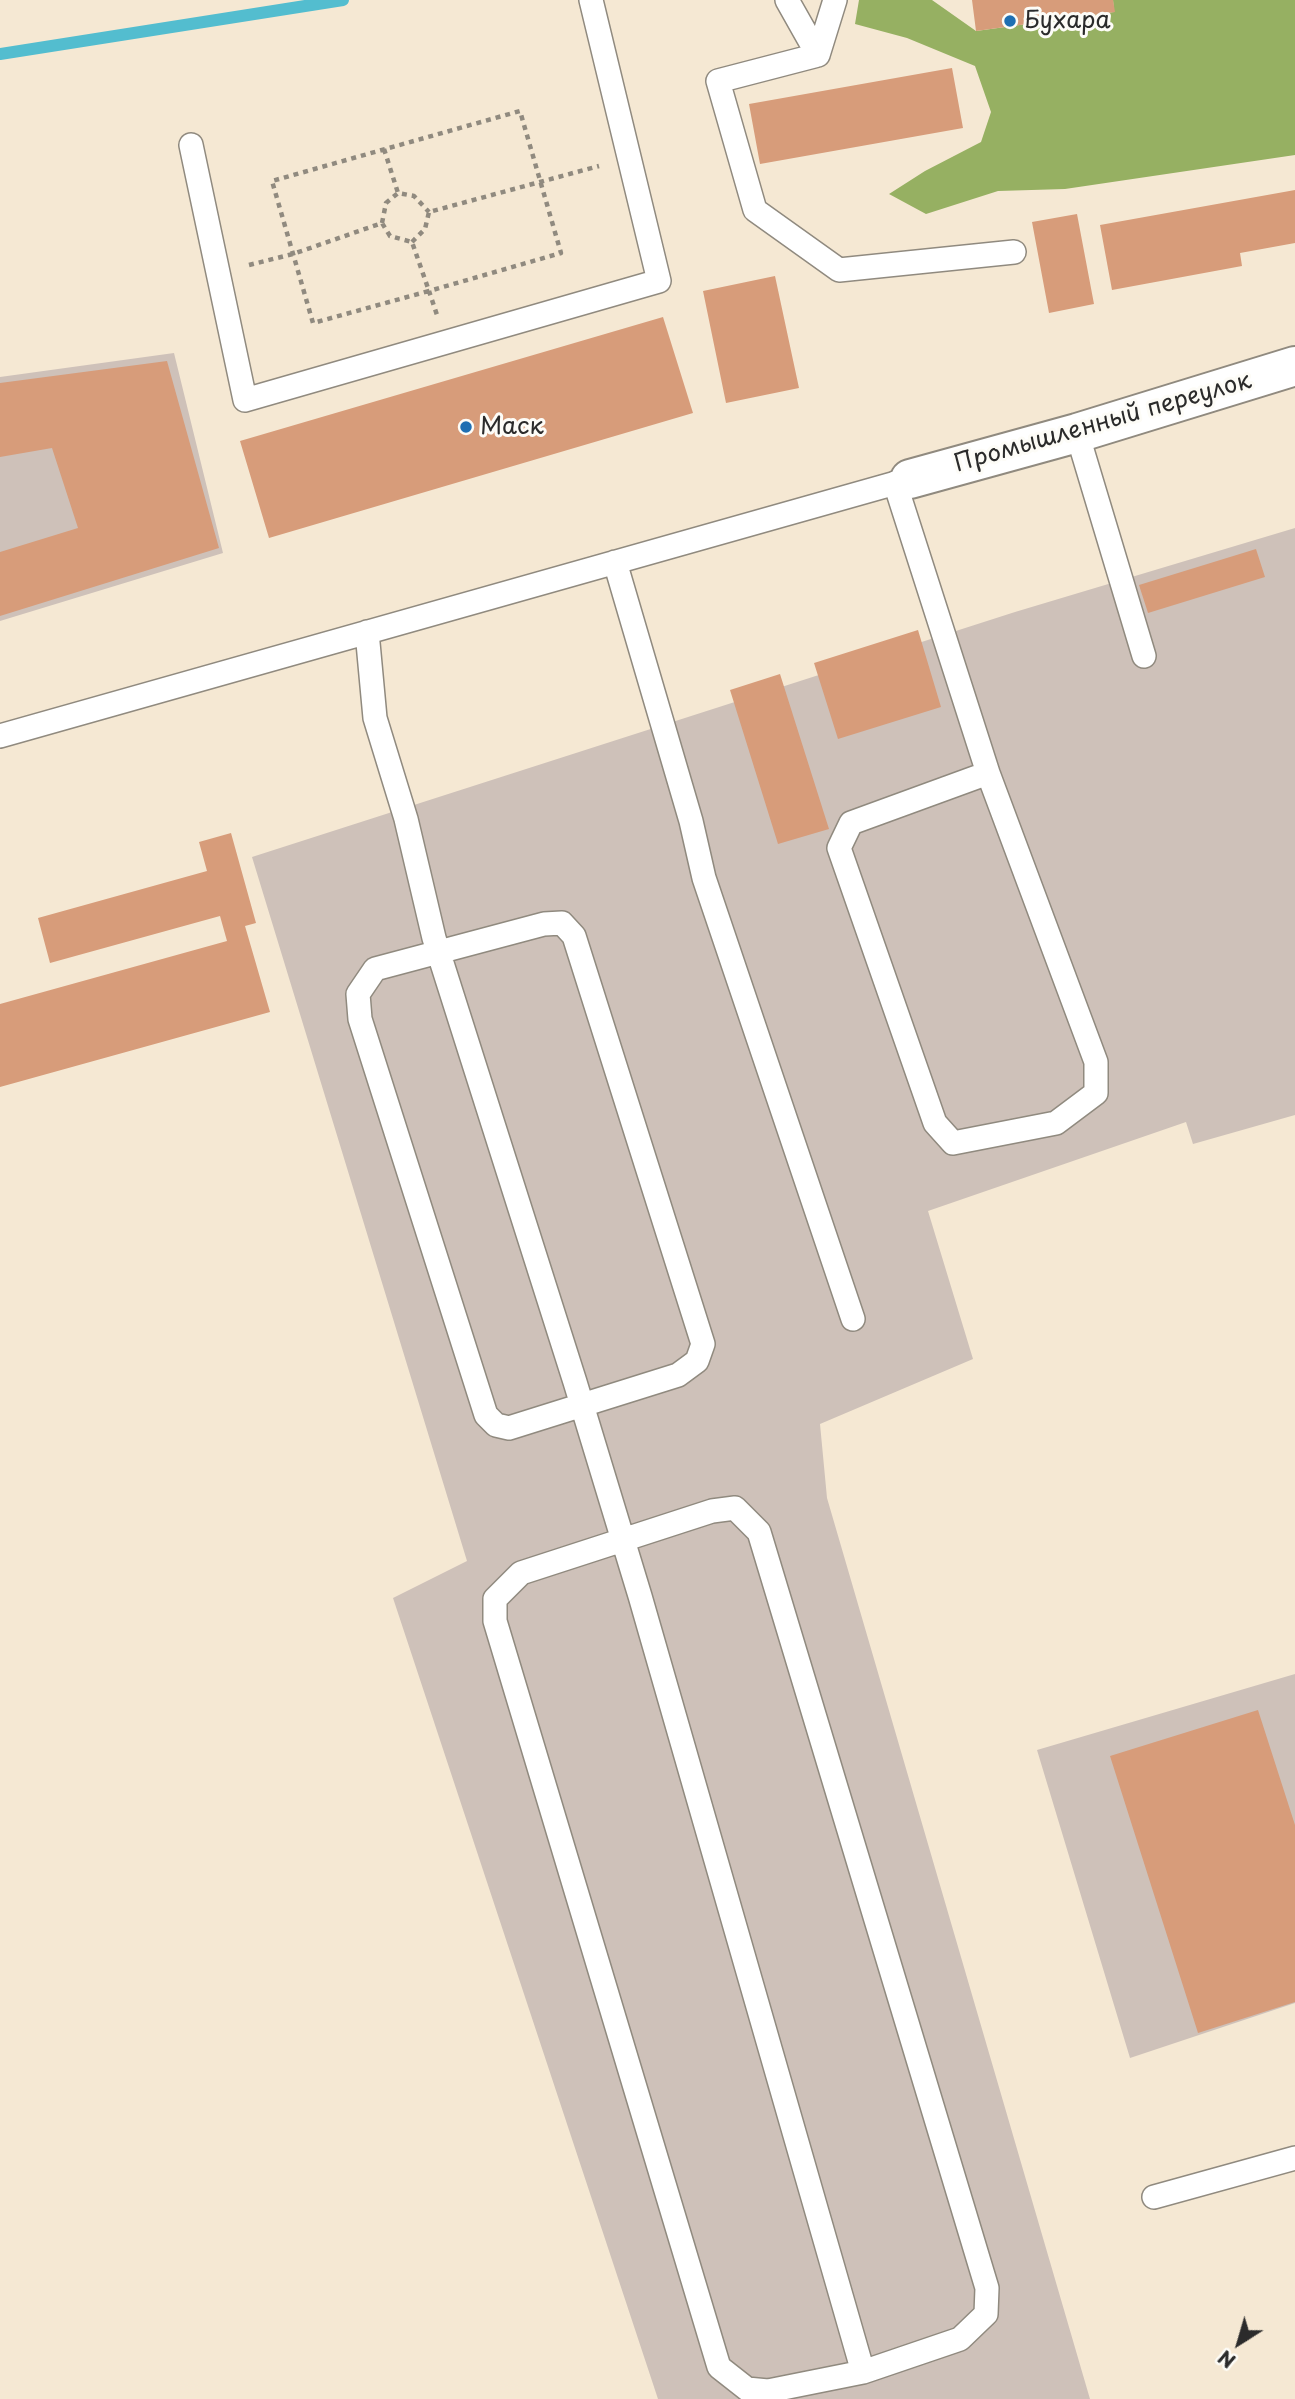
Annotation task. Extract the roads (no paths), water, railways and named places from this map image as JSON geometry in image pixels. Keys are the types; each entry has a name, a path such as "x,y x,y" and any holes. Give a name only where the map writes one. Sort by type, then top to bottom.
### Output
{"street":[{"name":"Промышленный переулок","path":"902,481 1077,433 1295,366"}],"lane":[{"path":"191,145 244,400 659,281 591,0"},
{"path":"788,0 818,55"},
{"path":"818,55 835,0"},
{"path":"818,55 718,81 755,211 839,270 1014,252"},
{"path":"1077,433 1144,656"},
{"path":"0,736 902,481 988,773 1096,1062 1096,1093 1056,1123 953,1143 935,1123 839,849 850,823 988,773"},
{"path":"615,562 691,821 704,878 853,1320"},
{"path":"367,632 375,718 406,819 438,953 623,1540 863,2372"},
{"path":"562,923 574,936 703,1344 697,1361 678,1375 509,1428 496,1425 486,1415 360,1019 358,994 375,969 438,953 544,924 562,923"},
{"path":"735,1508 759,1532 988,2288 986,2314 960,2339 863,2372 768,2391 747,2389 719,2367 495,1622 495,1599 521,1573 623,1540 712,1511 735,1508"},
{"path":"1154,2197 1295,2158"}],"waterway":[{"path":"0,54 343,0"}],"place":[{"name":"Бухара","path":"1010,21"},
{"name":"Маск","path":"466,427"}]}
